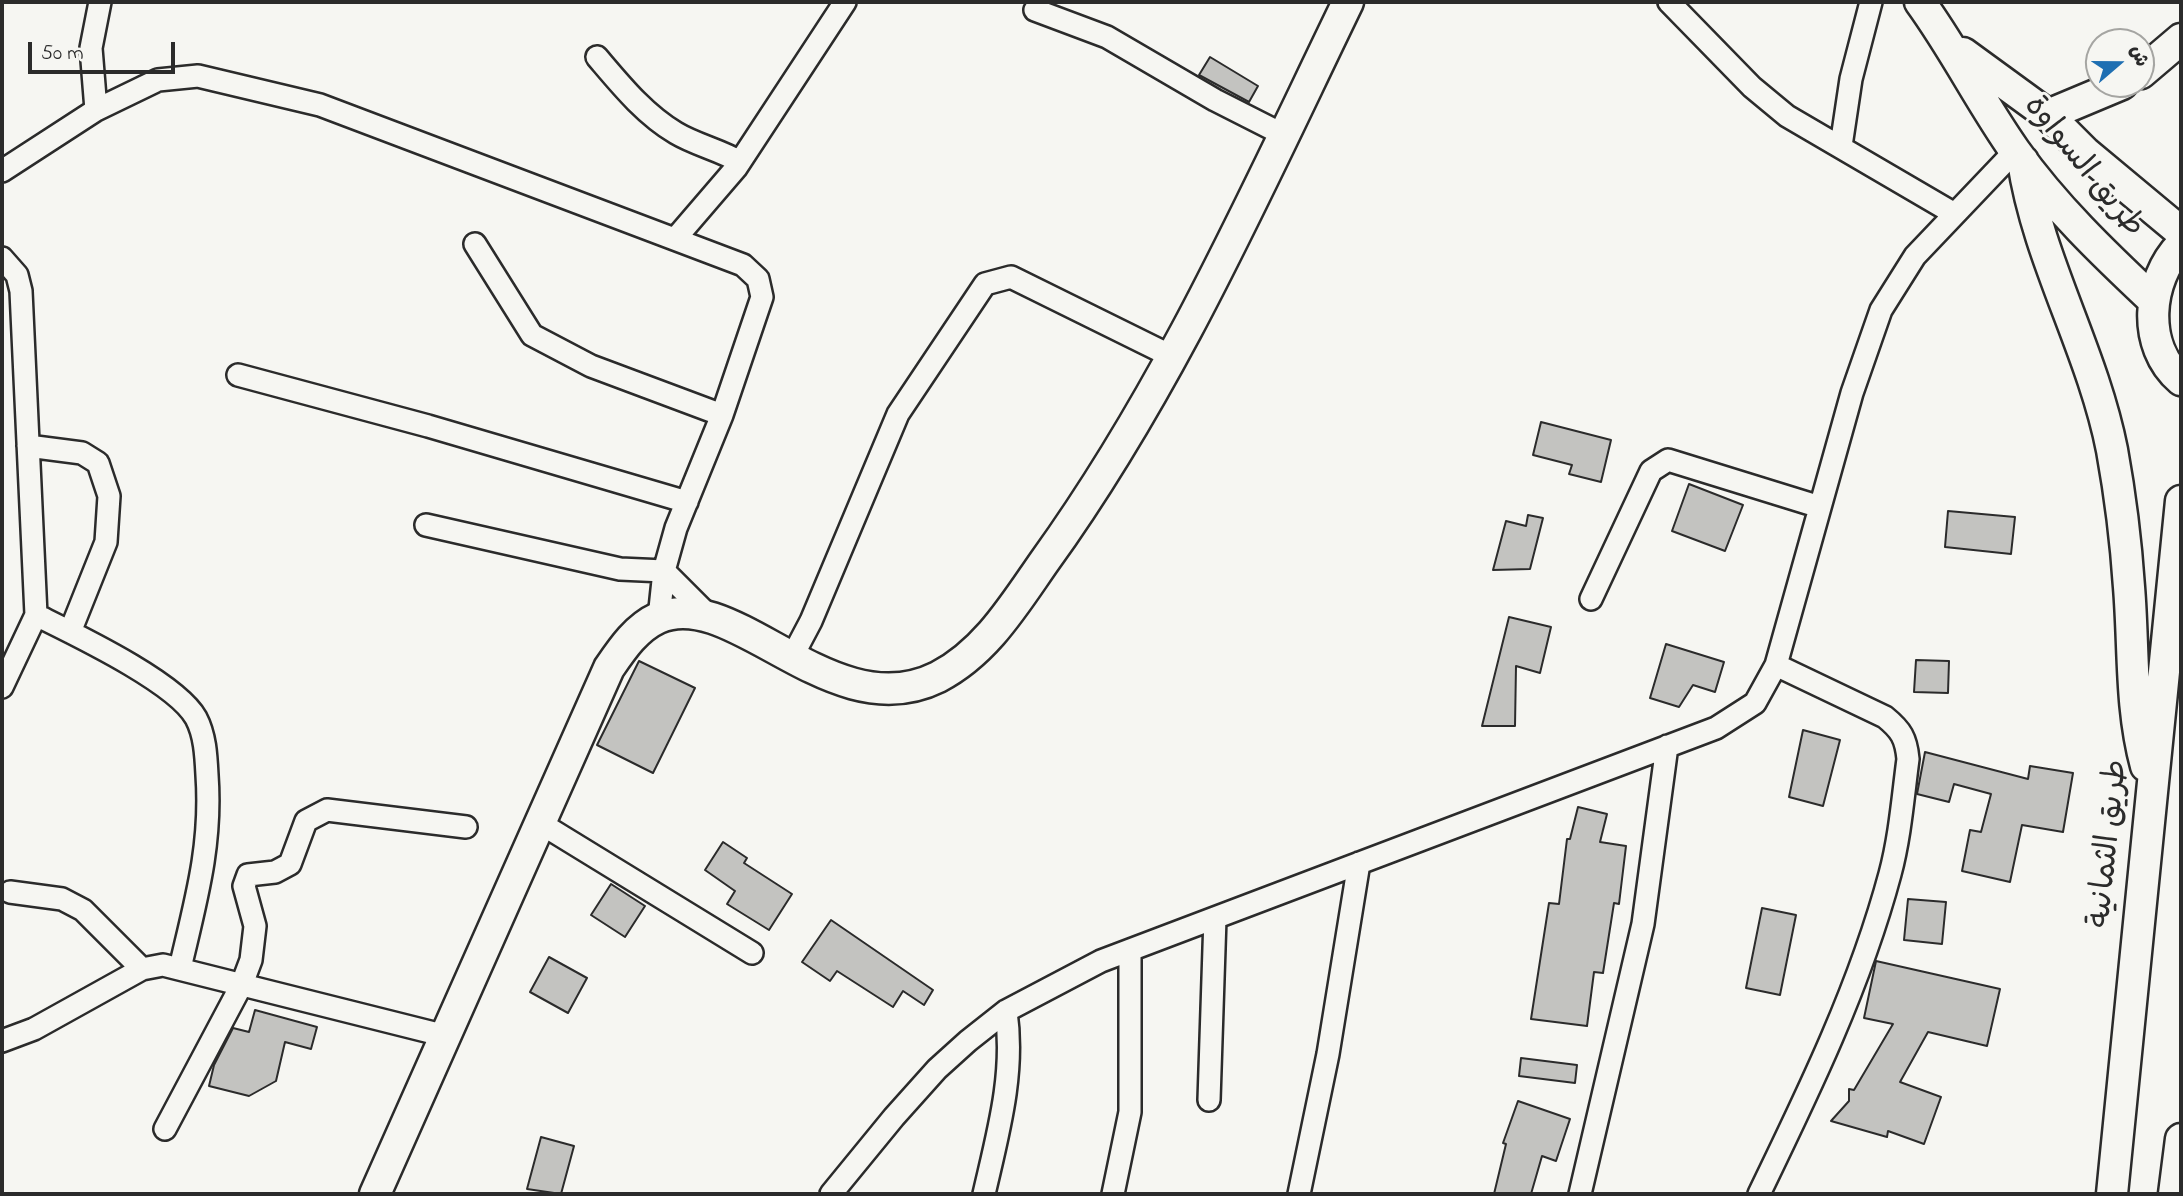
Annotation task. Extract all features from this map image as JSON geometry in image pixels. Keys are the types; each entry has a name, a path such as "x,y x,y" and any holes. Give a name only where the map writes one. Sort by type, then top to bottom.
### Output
{"street":[{"path":"96,110 91,48 100,2"},
{"path":"676,239 740,162 845,2"},
{"path":"426,525 620,569 664,571 710,617 839,681 891,690 917,686 964,662 1002,622 1076,518 1173,357 1199,310 1348,2"},
{"path":"1669,2 1787,117 1953,213"},
{"path":"1841,146 1852,79 1871,2"},
{"name":"طريق السواوة","path":"1920,2 1951,45 2019,156 2099,250 2153,300"},
{"path":"1035,10 1107,37 1215,100 1284,135"},
{"path":"2155,61 2181,39"},
{"path":"1951,45 2048,115 2086,153 2181,232"},
{"path":"597,57 634,100 676,133 719,149 740,162"},
{"path":"2,171 96,110 158,80 198,76 320,105 743,265 758,279 762,296 722,415 687,502 664,571 659,618"},
{"path":"2048,115 2089,98"},
{"path":"831,1194 937,1069 1006,1011 1101,961 1716,728 1755,703 1776,665 1852,393 1881,310 1915,256 1953,213 2019,156 2029,205 2095,383 2112,450 2129,586 2134,711 2152,787"},
{"path":"475,244 532,335 591,366 722,415"},
{"path":"2181,245 2159,276 2153,300 2153,327 2161,353 2181,380"},
{"path":"2,258 18,275 21,291 36,615 2,687"},
{"path":"792,657 855,521 898,414 985,284 1011,276 1173,357"},
{"path":"238,375 428,426 687,502"},
{"path":"28,446 82,453 98,463 109,496 106,542 71,632"},
{"path":"1591,599 1651,471 1668,460 1820,507"},
{"name":"طريق الثمانية","path":"2112,1194 2181,501"},
{"path":"36,615 132,666 186,706 195,717 205,742 210,819 205,862 180,968"},
{"path":"375,1194 609,668 630,639 659,618 683,615 710,617"},
{"path":"1759,1194 1845,1009 1868,947 1891,872 1908,759 1906,740 1899,728 1885,717 1776,665"},
{"path":"1580,1194 1643,923 1667,746"},
{"path":"166,1129 242,984 251,960 255,926 243,886 248,875 275,872 290,864 306,821 327,810 466,827"},
{"path":"540,823 752,953"},
{"path":"1299,1194 1328,1054 1359,863"},
{"path":"10,892 62,899 82,910 142,969"},
{"path":"1209,1100 1215,918"},
{"path":"1113,1194 1130,1112 1130,950"},
{"path":"2,1041 34,1029 142,969 163,965 446,1035"},
{"path":"984,1194 1006,1099 1010,1041 1006,1011"},
{"path":"2174,1194 2181,1139"}],"building":[{"path":"1210,57 1258,86 1249,102 1199,75"},
{"path":"1541,422 1611,440 1601,482 1569,474 1572,465 1533,455"},
{"path":"1689,484 1743,505 1725,551 1672,531"},
{"path":"1948,511 2015,517 2011,554 1945,547"},
{"path":"1528,515 1543,518 1530,569 1493,570 1506,521 1526,526"},
{"path":"1509,617 1551,627 1540,673 1516,666 1515,726 1482,726"},
{"path":"1666,644 1724,662 1715,692 1693,685 1679,707 1650,698"},
{"path":"1916,660 1949,661 1948,693 1914,692"},
{"path":"639,661 695,688 653,773 597,745"},
{"path":"1803,730 1840,740 1823,806 1789,797"},
{"path":"1925,752 2028,779 2030,766 2073,773 2063,832 2022,825 2010,882 1962,871 1970,830 1981,832 1991,794 1954,784 1949,802 1917,794"},
{"path":"1578,807 1607,814 1600,842 1626,846 1619,904 1614,903 1603,973 1594,972 1587,1026 1531,1019 1549,903 1559,904 1567,839 1570,839"},
{"path":"723,842 747,858 744,863 792,894 769,930 727,904 735,891 705,870"},
{"path":"611,884 645,906 625,937 591,915"},
{"path":"1908,899 1946,902 1942,944 1904,940"},
{"path":"1762,908 1796,915 1780,995 1746,988"},
{"path":"831,920 933,990 924,1005 903,991 893,1007 837,971 830,981 802,962"},
{"path":"549,957 587,978 568,1013 530,992"},
{"path":"1876,961 2000,989 1987,1046 1928,1032 1900,1082 1941,1097 1924,1144 1888,1131 1887,1137 1831,1121 1849,1101 1849,1089 1854,1090 1893,1024 1864,1018"},
{"path":"255,1010 317,1027 311,1049 285,1042 276,1081 249,1096 209,1086 214,1065 233,1028 249,1032"},
{"path":"1521,1058 1577,1065 1575,1083 1519,1076"},
{"path":"1518,1101 1570,1119 1556,1161 1542,1156 1531,1194 1494,1194 1506,1144 1503,1143"},
{"path":"541,1137 574,1146 561,1194 527,1189"}]}
